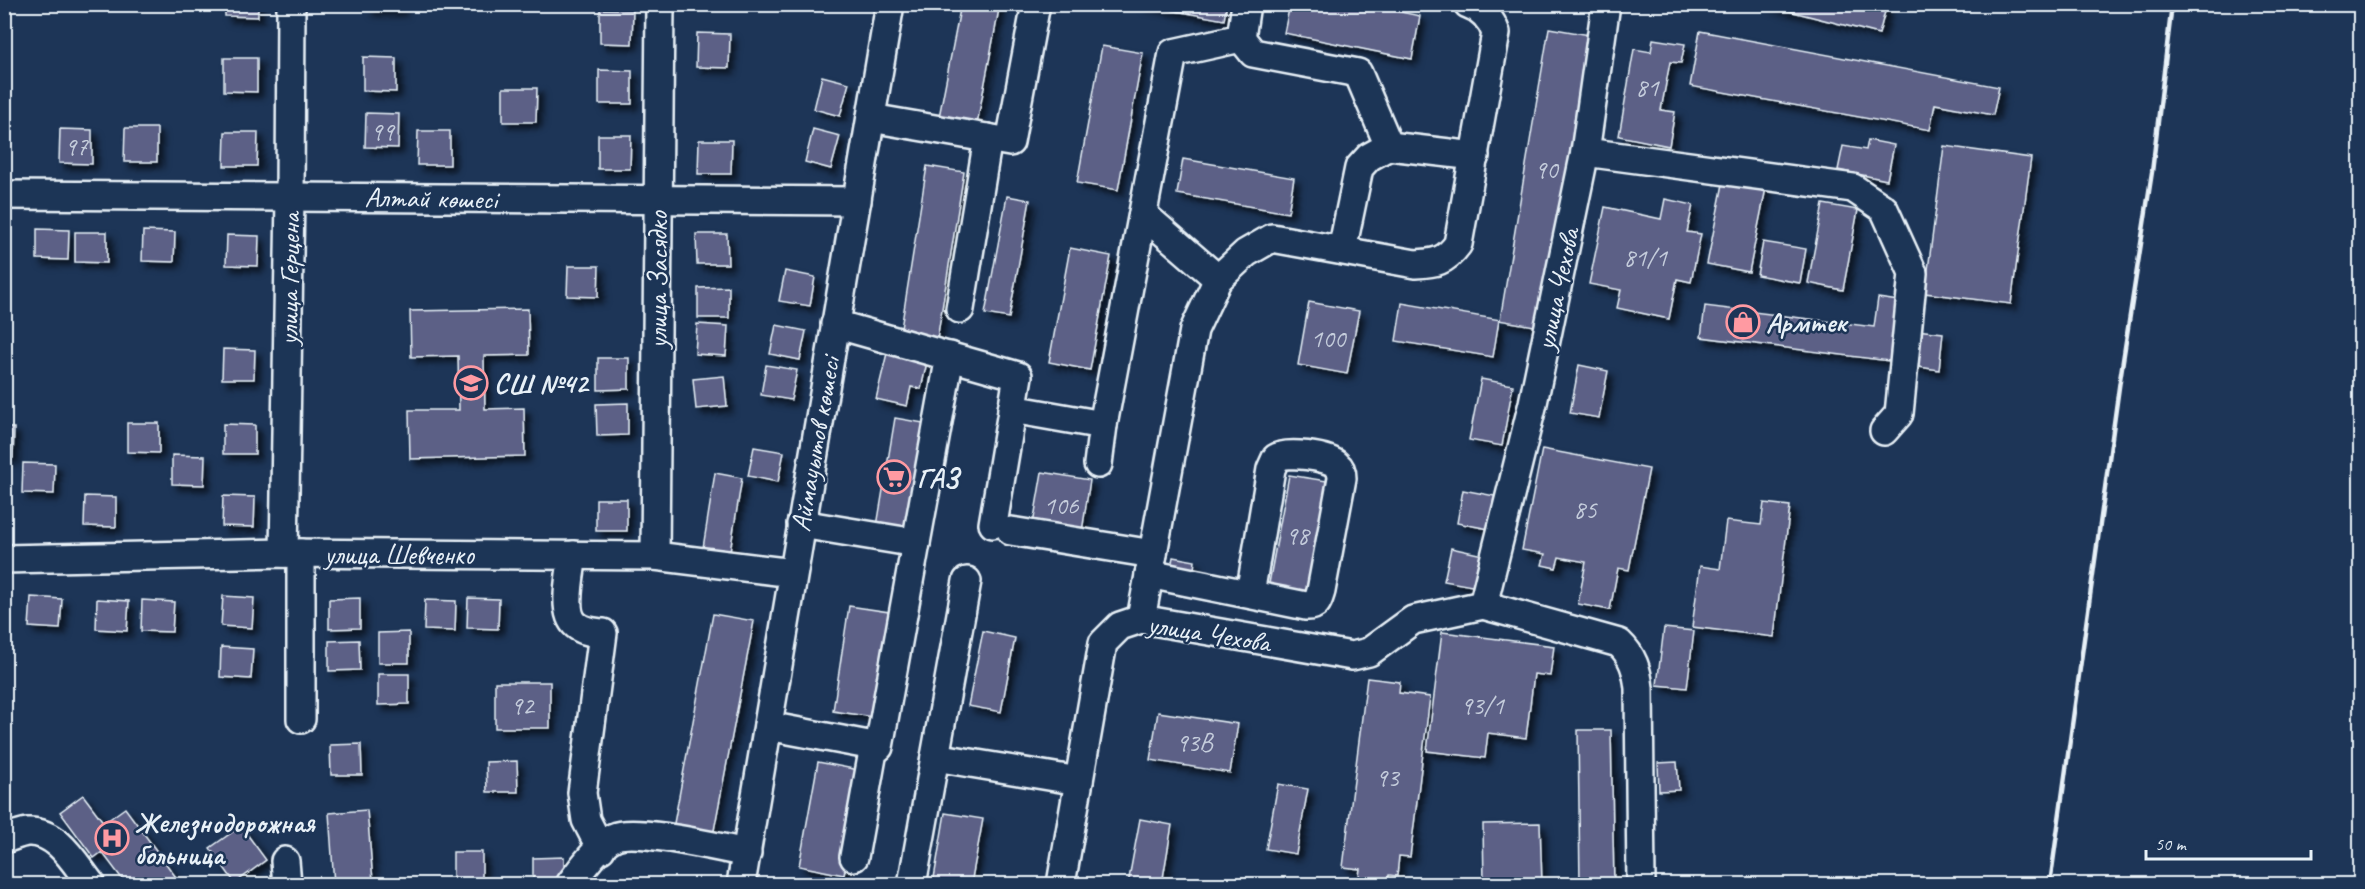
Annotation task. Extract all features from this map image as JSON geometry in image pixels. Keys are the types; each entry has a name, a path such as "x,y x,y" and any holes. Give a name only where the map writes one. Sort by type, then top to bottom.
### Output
{"street":[{"name":"улица Герцена","path":"291,4 292,553 301,719"},
{"name":"улица Засядко","path":"655,556 660,4"},
{"name":"Аймауытов көшесі","path":"741,885 890,4"},
{"path":"871,118 1010,142 1036,4"},
{"path":"1246,4 1241,38 1253,53 1358,73 1389,146"},
{"path":"1141,619 1194,330 1218,279 1246,253 1272,238 1414,264 1437,263 1450,255 1458,244 1496,33 1492,21 1478,7 1468,4"},
{"name":"улица Чехова","path":"1483,606 1533,403 1585,152 1606,4"},
{"path":"1098,464 1173,53 1241,38"},
{"path":"960,309 988,138"},
{"path":"1342,250 1359,168 1369,157 1389,146 1475,156"},
{"path":"1585,152 1853,188 1884,209 1913,273 1899,414 1884,431"},
{"name":"Алтай көшесі","path":"4,195 857,201"},
{"path":"1143,215 1218,279"},
{"path":"835,324 1018,376 1012,409 1002,527 1151,564 1250,594 1311,607 1317,603 1342,478 1340,469 1335,463 1288,453 1275,458 1271,469 1250,594"},
{"path":"768,726 879,747 950,356"},
{"path":"1012,409 1104,425"},
{"path":"801,524 916,543"},
{"name":"улица Шевченко","path":"4,559 292,553 655,556 793,573"},
{"path":"573,555 568,599 570,614 574,624 584,630 603,633 582,793 586,820 601,849"},
{"path":"913,879 967,581"},
{"name":"улица Чехова","path":"1061,885 1103,643 1120,626 1141,619 1352,656 1369,652 1413,620 1483,606 1619,643 1626,649 1636,666 1639,688 1641,885"},
{"path":"854,857 874,746"},
{"path":"935,757 1079,781"},
{"path":"4,839 28,832 45,836 61,845 90,885"},
{"path":"570,885 613,837 633,833 747,853"}],"building":[{"path":"225,4 258,4 258,17 225,16"},
{"path":"368,4 401,4 401,10 368,10"},
{"path":"961,4 1000,4 977,124 939,117"},
{"path":"1138,4 1227,4 1224,20"},
{"path":"1290,4 1363,4 1420,16 1412,59 1284,33"},
{"path":"1762,4 1887,4 1879,34"},
{"path":"600,9 633,10 632,44 600,43"},
{"path":"1549,28 1590,35 1540,327 1499,320 1493,357 1396,341 1402,303 1500,320"},
{"path":"1700,31 1999,87 1993,115 1935,104 1930,130 1690,86"},
{"path":"697,33 730,34 729,68 696,67"},
{"path":"1653,39 1685,44 1681,63 1670,62 1661,110 1675,112 1669,146 1619,136 1634,49 1651,52"},
{"path":"1102,46 1143,53 1118,190 1077,183"},
{"path":"363,57 396,58 396,92 363,91"},
{"path":"224,58 257,58 257,92 224,91"},
{"path":"599,70 632,71 632,104 599,104"},
{"path":"822,76 849,83 840,116 814,109"},
{"path":"503,88 537,88 536,122 503,122"},
{"path":"366,113 399,114 398,148 365,147"},
{"path":"125,128 157,128 157,162 124,162"},
{"path":"60,129 92,130 92,164 59,163"},
{"path":"813,129 840,136 831,169 805,162"},
{"path":"418,131 450,131 450,165 417,165"},
{"path":"225,132 258,132 257,166 224,166"},
{"path":"598,135 631,135 630,169 598,169"},
{"path":"699,140 732,140 731,174 698,174"},
{"path":"1868,140 1894,145 1887,180 1838,170 1843,146 1866,150"},
{"path":"1944,146 2031,158 2011,304 1925,293"},
{"path":"1183,159 1294,178 1288,213 1177,194"},
{"path":"927,166 964,172 936,346 899,341"},
{"path":"1725,174 1767,183 1749,272 1707,264"},
{"path":"1007,196 1030,200 1009,318 985,314"},
{"path":"1665,199 1693,205 1687,232 1701,234 1691,282 1677,279 1669,319 1617,308 1621,290 1589,284 1605,207 1661,219"},
{"path":"1823,204 1858,210 1843,290 1808,283"},
{"path":"37,229 69,230 68,260 37,259"},
{"path":"143,231 175,232 174,262 142,261"},
{"path":"75,232 107,232 107,263 75,262"},
{"path":"696,234 727,234 728,264 697,264"},
{"path":"227,235 259,236 258,266 226,265"},
{"path":"1763,242 1806,249 1800,283 1757,275"},
{"path":"1070,248 1111,256 1090,370 1049,362"},
{"path":"568,266 599,266 598,297 567,296"},
{"path":"785,271 815,277 810,306 779,301"},
{"path":"729,287 729,318 698,318 698,288"},
{"path":"1878,298 1905,302 1897,362 1701,337 1705,306 1874,327"},
{"path":"1309,302 1359,311 1347,374 1298,365"},
{"name":"СШ №42","path":"528,309 529,355 484,356 485,409 524,408 525,456 410,459 409,410 459,410 458,356 411,357 410,311"},
{"path":"697,324 728,326 726,356 695,354"},
{"path":"776,325 806,331 800,360 770,354"},
{"path":"1916,330 1943,333 1939,370 1912,366"},
{"path":"223,349 255,350 254,379 222,379"},
{"path":"887,353 927,362 921,389 911,387 907,406 876,399"},
{"path":"598,358 629,358 629,389 598,390"},
{"path":"766,365 797,370 791,400 761,395"},
{"path":"1579,365 1608,371 1599,418 1570,413"},
{"path":"724,376 727,406 696,409 693,379"},
{"path":"1481,379 1513,385 1502,446 1469,440"},
{"path":"628,403 628,435 597,436 596,404"},
{"path":"895,418 935,425 917,532 877,526"},
{"path":"127,423 159,423 159,453 127,452"},
{"path":"223,424 255,425 255,454 223,454"},
{"path":"4,428 14,428 13,458 4,458"},
{"path":"754,447 784,452 778,482 748,476"},
{"path":"1542,449 1649,469 1629,570 1618,568 1610,610 1578,604 1586,562 1559,557 1556,568 1542,565 1545,554 1522,550"},
{"path":"172,455 205,456 204,485 172,484"},
{"path":"23,463 55,464 54,494 22,493"},
{"path":"1042,472 1090,480 1081,538 1032,530"},
{"path":"715,473 742,478 729,558 702,554"},
{"path":"1289,475 1327,481 1306,596 1268,589"},
{"path":"1463,490 1495,496 1489,529 1457,523"},
{"path":"85,496 116,497 116,527 84,526"},
{"path":"223,496 255,497 254,527 222,526"},
{"path":"596,499 627,499 627,531 596,531"},
{"path":"1764,503 1790,506 1774,637 1692,627 1700,566 1720,569 1726,521 1761,525"},
{"path":"1451,548 1483,555 1477,587 1444,581"},
{"path":"1173,557 1195,561 1193,576 1170,572"},
{"path":"223,596 254,598 252,628 221,626"},
{"path":"31,597 62,599 60,629 29,627"},
{"path":"360,598 360,628 329,629 329,599"},
{"path":"468,598 499,599 498,629 467,628"},
{"path":"97,599 129,601 127,631 96,629"},
{"path":"142,600 174,602 172,632 141,631"},
{"path":"425,600 456,601 455,631 424,630"},
{"path":"849,606 889,612 873,717 833,711"},
{"path":"713,614 754,621 712,841 672,834"},
{"path":"1664,628 1694,631 1687,688 1657,685"},
{"path":"983,631 1015,638 1001,712 968,706"},
{"path":"409,632 409,663 378,663 378,633"},
{"path":"1442,632 1554,646 1550,676 1534,674 1526,738 1488,733 1485,758 1427,751"},
{"path":"359,640 360,670 329,671 329,641"},
{"path":"221,647 253,649 251,679 220,677"},
{"path":"378,674 409,674 409,704 378,705"},
{"path":"1367,678 1400,682 1399,693 1430,697 1410,857 1399,856 1397,876 1389,875 1387,884 1358,884 1360,869 1343,867"},
{"path":"495,682 550,682 550,728 495,728"},
{"path":"1158,712 1238,724 1230,773 1150,760"},
{"path":"1578,730 1611,730 1614,884 1580,884"},
{"path":"361,744 362,775 331,775 330,745"},
{"path":"517,761 518,792 487,792 486,762"},
{"path":"818,762 864,771 844,875 799,866"},
{"path":"1677,762 1679,790 1659,791 1658,763"},
{"path":"1278,784 1308,789 1296,854 1266,849"},
{"name":"Железнодорожная больница","path":"83,795 104,823 125,808 181,884 126,884 102,852 94,858 60,812"},
{"path":"367,810 373,881 334,884 329,813"},
{"path":"945,813 983,819 971,884 933,884"},
{"path":"1140,819 1172,825 1162,884 1128,884"},
{"path":"1540,823 1542,884 1484,884 1483,824"},
{"path":"241,826 266,860 235,883 210,848"},
{"path":"453,852 482,852 482,884 453,884"},
{"path":"564,857 564,884 533,884 533,858"}],"railway":[{"path":"2050,884 2120,380 2152,172 2172,4"}],"place":[{"name":"Армтек","path":"1743,322"},
{"name":"СШ №42","path":"471,383"},
{"name":"ГАЗ","path":"894,477"},
{"name":"Железнодорожная больница","path":"112,838"}]}
